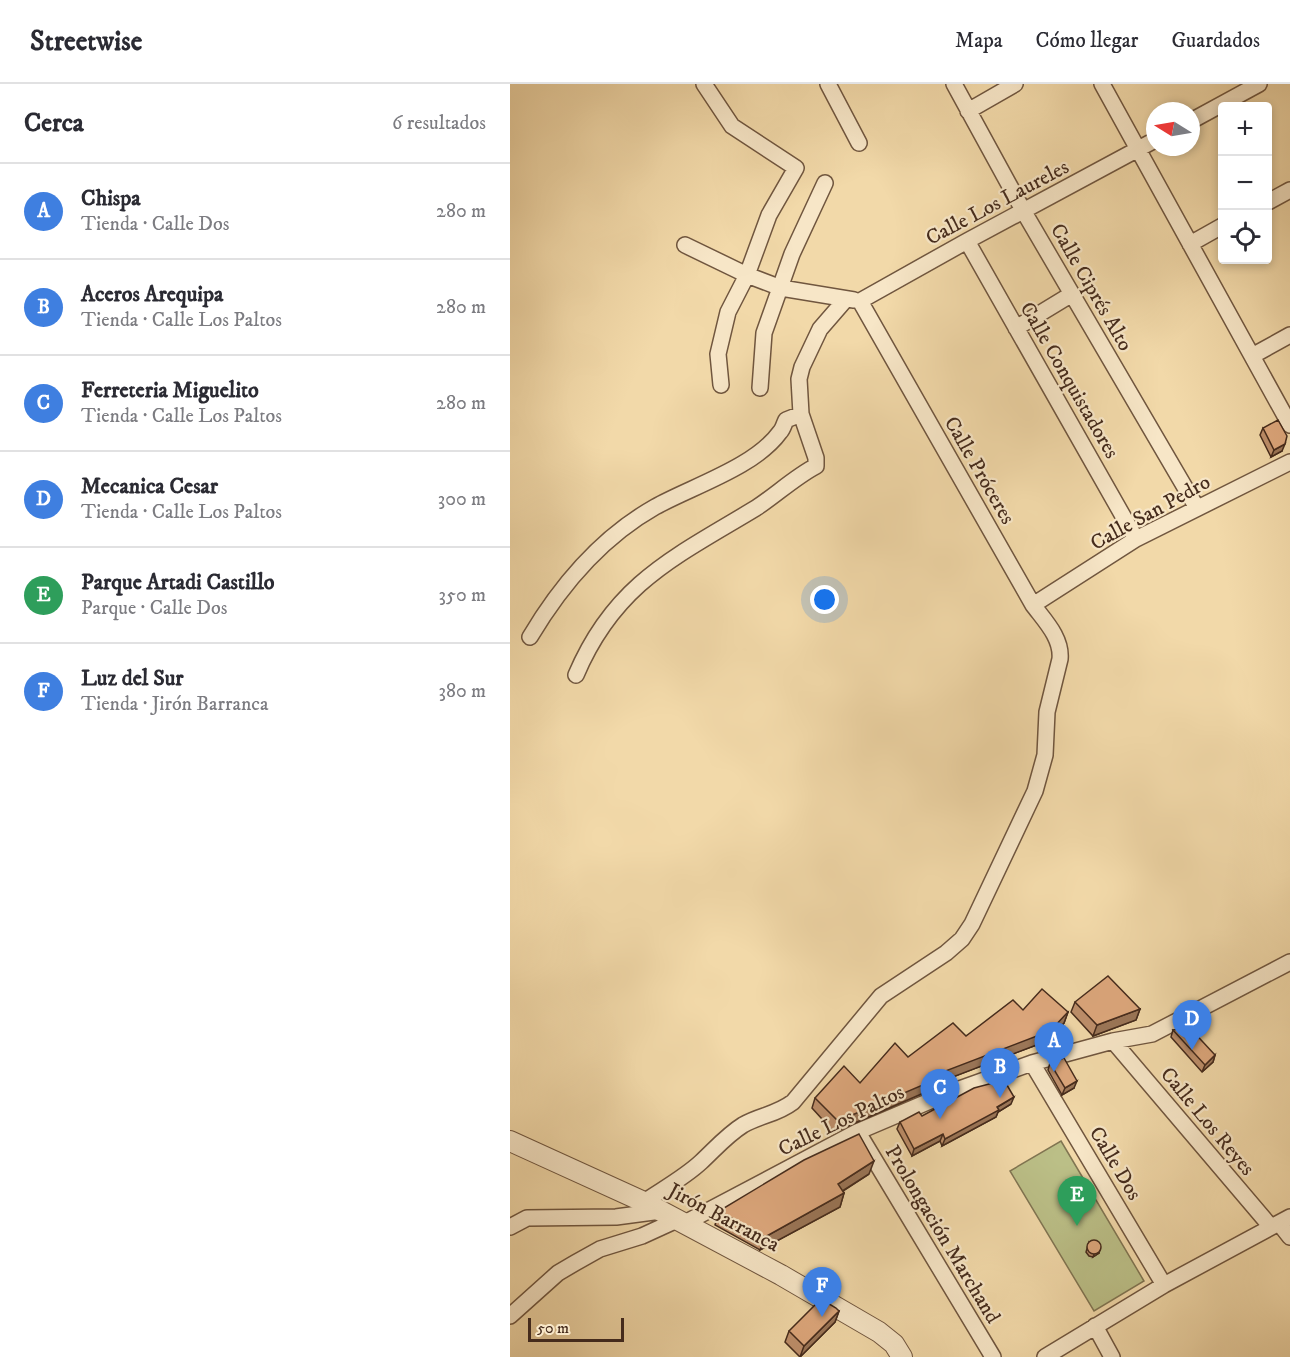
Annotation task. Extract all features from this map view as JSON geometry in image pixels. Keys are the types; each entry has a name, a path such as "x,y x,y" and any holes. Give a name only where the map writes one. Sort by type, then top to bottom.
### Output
{"street":[{"path":"704,84 732,126 796,168 769,215 747,275 728,312 718,354 721,386"},
{"path":"828,84 859,143"},
{"name":"Calle Ciprés Alto","path":"954,84 1024,212 1197,508"},
{"path":"968,111 1015,84"},
{"path":"1102,84 1290,425"},
{"path":"1200,116 1259,84"},
{"name":"Calle Los Laureles","path":"576,675 599,629 621,600 635,587 665,563 771,498 816,466 816,458 801,414 799,392 802,367 820,329 853,300 1024,212 1146,145"},
{"path":"760,388 764,333 792,254 825,183"},
{"path":"1272,200 1290,190"},
{"path":"1190,244 1218,228"},
{"name":"Calle Conquistadores","path":"967,241 1136,539"},
{"path":"685,245 747,275 781,288 853,300"},
{"path":"1016,328 1072,294"},
{"name":"Calle Próceres","path":"667,1214 700,1163 716,1147 743,1125 756,1118 775,1114 793,1102 881,996 946,953 962,939 972,924 1035,791 1045,755 1047,712 1061,650 1058,641 1034,605 853,300"},
{"path":"1252,356 1290,335"},
{"path":"530,637 558,593 593,554 613,537 655,507 750,459 781,431 786,420 801,414"},
{"name":"Calle San Pedro","path":"1034,605 1136,539 1290,462"},
{"name":"Calle Los Paltos","path":"667,1214 951,1092 1032,1063 1113,1041 1152,1034 1290,962"},
{"name":"Calle Los Reyes","path":"1113,1041 1280,1223 1290,1237"},
{"name":"Calle Dos","path":"1032,1063 1164,1285"},
{"name":"Prolongación Marchand","path":"857,1132 993,1357"},
{"name":"Jirón Barranca","path":"510,1141 667,1214 781,1275 863,1321 894,1344 902,1357"},
{"path":"510,1227 527,1218 667,1214"},
{"path":"510,1316 558,1273 600,1250 642,1236 667,1214"},
{"path":"1045,1357 1164,1285 1280,1223"},
{"path":"1095,1326 1113,1357"}],"green space":[{"path":"1061,1141 1144,1281 1094,1311 1010,1171"}],"building":[{"path":"1278,420 1287,436 1285,444 1274,450 1263,428"},
{"path":"1108,976 1140,1009 1097,1025 1075,1002"},
{"path":"1042,989 1068,1012 1050,1031 927,1078 930,1082 838,1121 815,1098 844,1066 860,1083 895,1043 908,1057 953,1023 966,1036 1013,1000 1023,1010"},
{"path":"1189,1027 1215,1055 1205,1065 1173,1030"},
{"path":"1064,1058 1077,1081 1065,1088 1050,1063"},
{"path":"1004,1080 1014,1097 997,1107 999,1110 945,1139 943,1134 914,1149 900,1122 919,1112 922,1116 974,1088"},
{"path":"859,1134 874,1161 838,1184 844,1193 765,1237 719,1211 804,1160"},
{"path":"1094,1240 1099,1242 1101,1247 1099,1252 1094,1254 1089,1252 1087,1247 1089,1242"},
{"path":"821,1299 839,1311 804,1346 789,1331"}],"place":[{"name":"Mecanica Cesar","path":"1192,1050"},
{"name":"Chispa","path":"1054,1072"},
{"name":"Aceros Arequipa","path":"1000,1098"},
{"name":"Ferreteria Miguelito","path":"940,1119"},
{"name":"Parque Artadi Castillo","path":"1077,1226"},
{"name":"Luz del Sur","path":"822,1317"}]}
